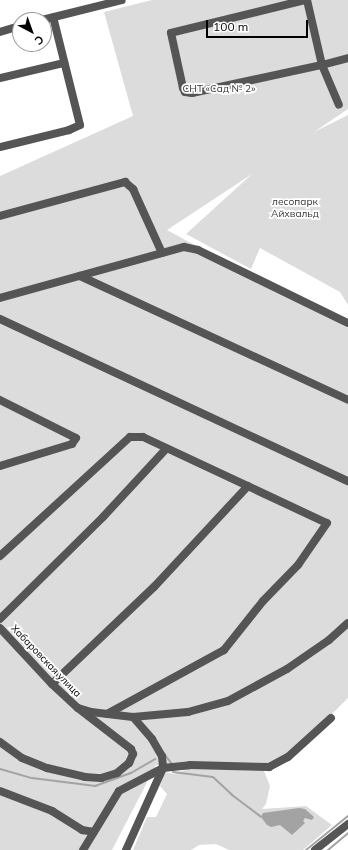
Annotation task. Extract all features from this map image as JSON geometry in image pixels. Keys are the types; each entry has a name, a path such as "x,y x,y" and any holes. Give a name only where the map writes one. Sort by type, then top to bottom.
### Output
{"street":[{"path":"0,146 69,130 80,125 53,17 122,0"},
{"path":"339,105 322,65 306,0 171,33 183,88 185,92 192,93 322,65 348,58"},
{"path":"0,32 12,28"},
{"path":"0,78 64,63"},
{"path":"0,216 125,182 133,189 162,253"},
{"path":"0,298 184,247 198,250 348,323"},
{"path":"80,276 348,400"},
{"path":"0,319 348,481"},
{"path":"0,400 76,438 72,444 0,466"},
{"path":"0,556 130,437 143,437 327,523 319,538 224,650 107,714"},
{"path":"0,619 103,517 166,448"},
{"path":"52,684 154,587 248,486"},
{"path":"78,708 133,718 188,712 228,701 287,669 329,640 348,623"},
{"name":"Хабаровская улица","path":"0,628 52,684 85,716 131,750 133,754 129,763 117,773 101,778 90,778 47,768 22,758 0,742"},
{"path":"126,850 164,768 162,756 152,739 133,718"},
{"path":"83,850 119,791 164,768 190,765 270,767 288,756 331,718"},
{"path":"0,791 52,811 82,830 94,832"},
{"path":"315,850 348,824"}],"green space":[{"path":"152,0 348,0 348,109 314,132 348,115 348,305 340,292 260,248 251,269 186,234 252,174 167,230 348,328 348,698 283,763 156,765 112,850 0,850 0,176 133,116 104,12"},
{"path":"191,768 264,771 270,786 266,804 262,809 306,806 332,825 303,850 229,850 216,844 199,845 191,850 133,850 147,817 156,817 167,794 160,786 165,772 174,774"}],"shaded area":[{"path":"299,808 305,809 314,817 312,820 305,818 303,821 305,823 292,835 280,825 271,827 267,825 261,817 263,813"}],"waterway":[{"path":"165,755 172,764"},
{"path":"0,769 32,778 95,786 131,773 155,759"},
{"path":"173,772 213,777 232,795 261,817"},
{"path":"306,850 348,816"},
{"path":"328,850 348,833"}],"park label":[{"name":"СНТ «Сад № 2»","path":"219,89"},
{"name":"лесопарк Айхвальд","path":"295,206"}]}
